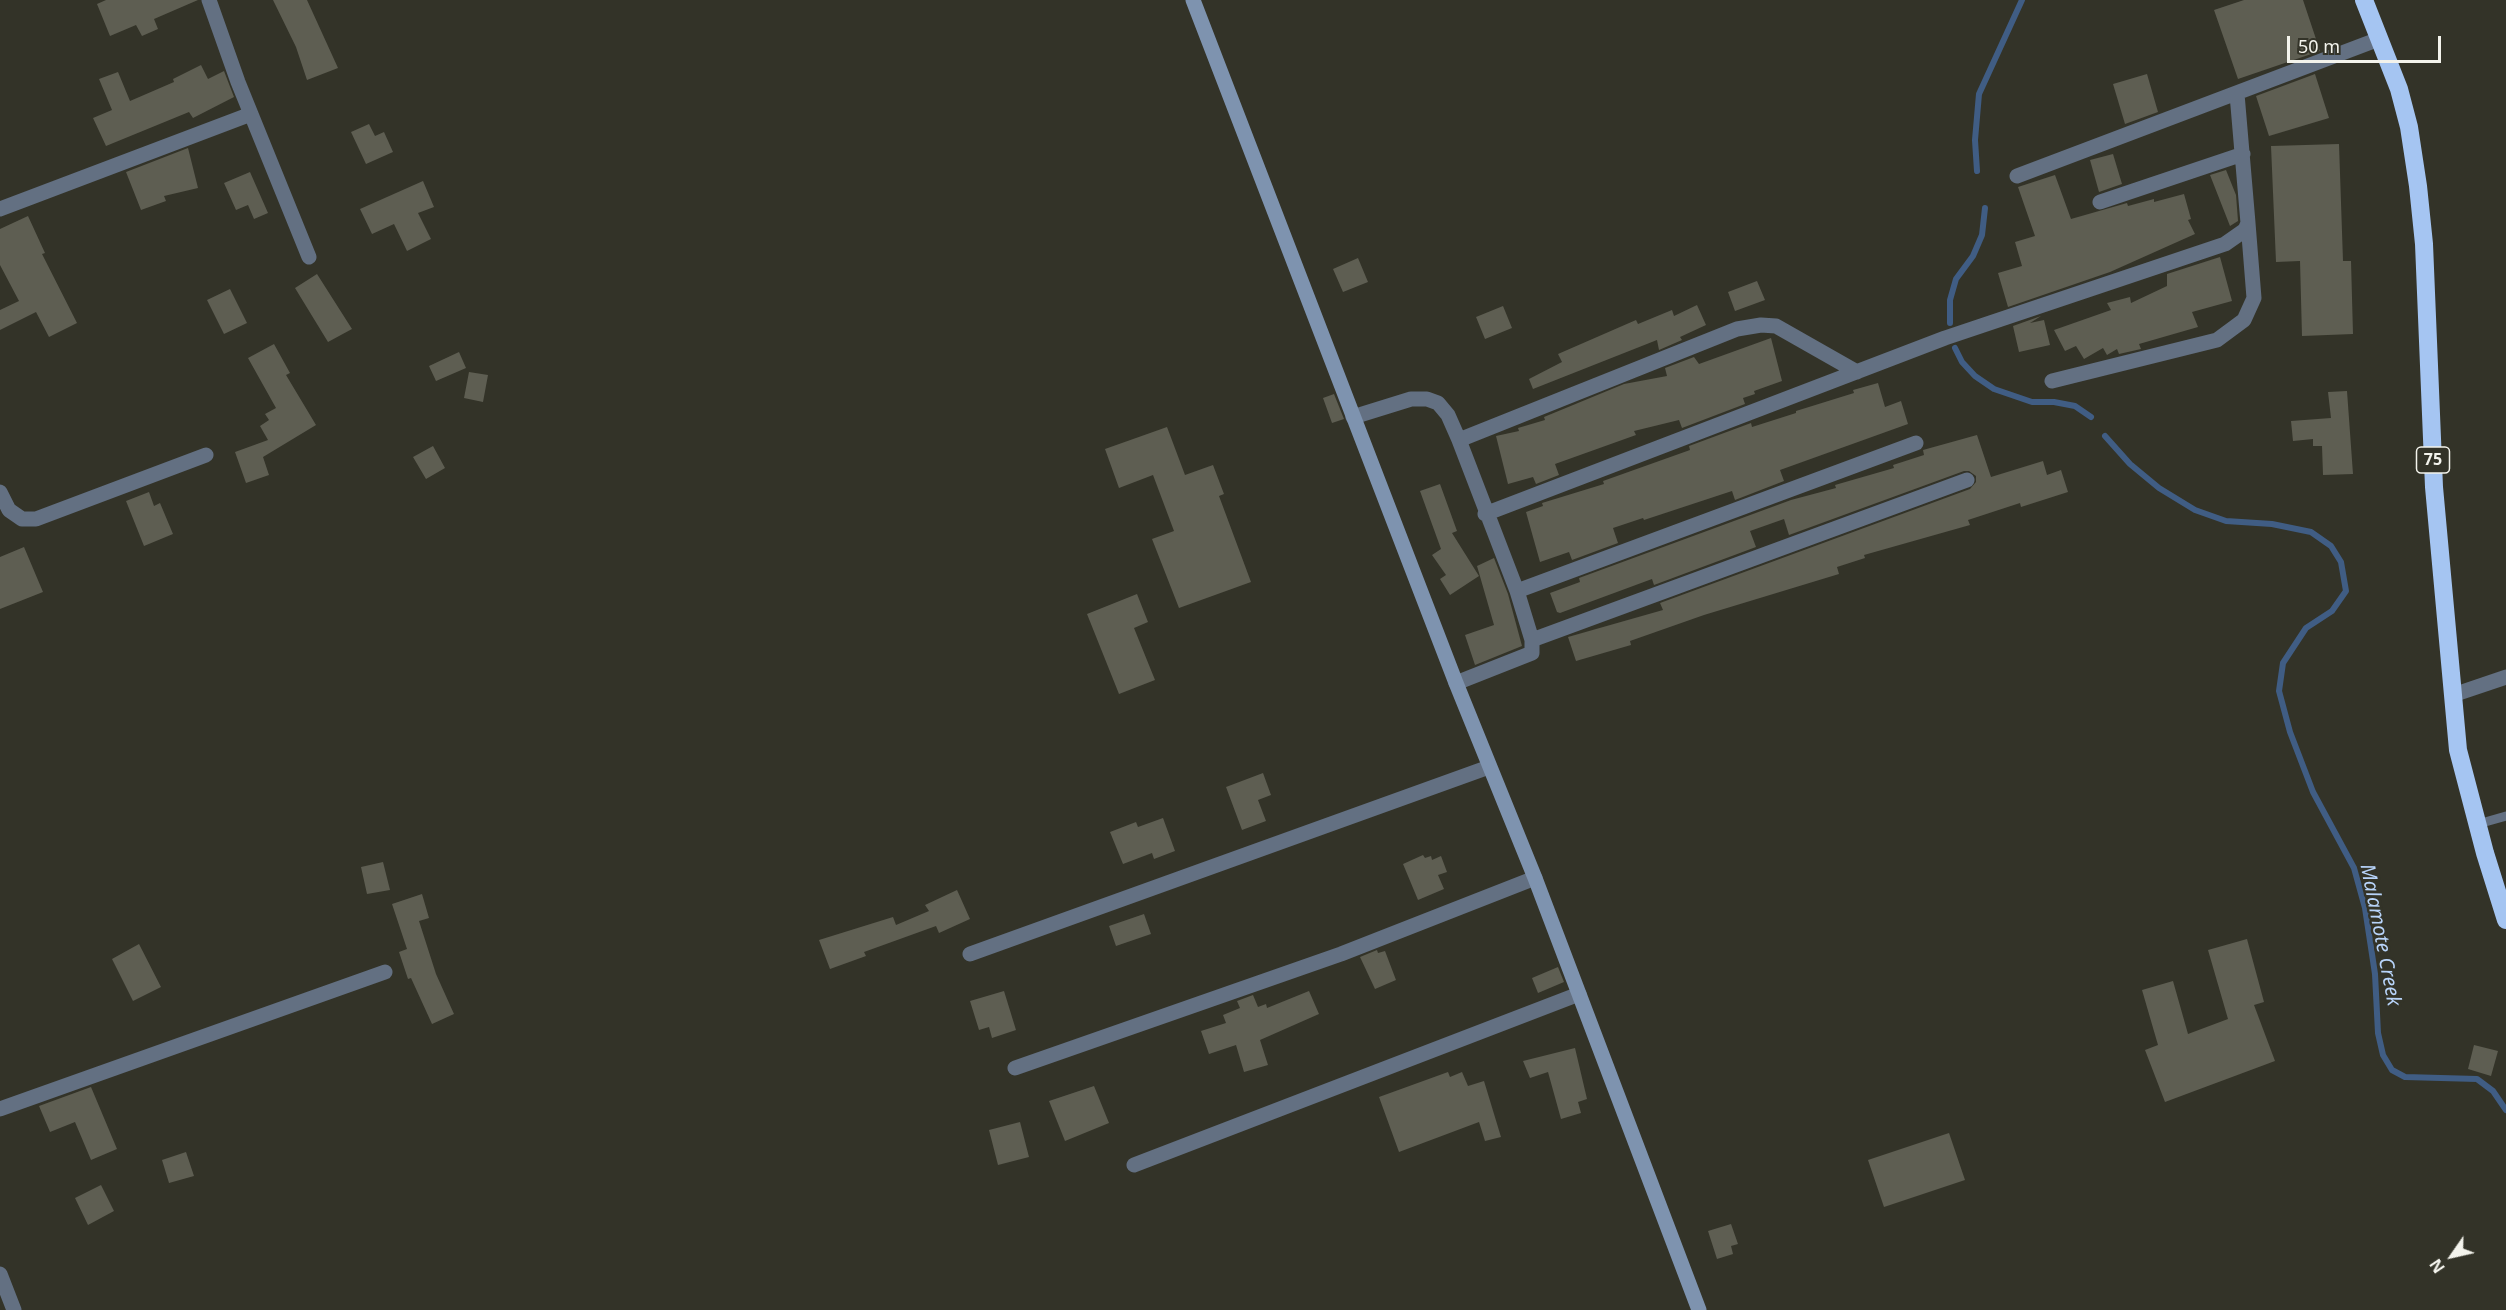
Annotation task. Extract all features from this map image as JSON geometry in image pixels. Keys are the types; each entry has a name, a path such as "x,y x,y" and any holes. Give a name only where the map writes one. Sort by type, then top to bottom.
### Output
{"highway":[{"name":"75","path":"2364,0 2399,89 2409,127 2424,244 2434,487 2458,750 2506,920"}],"street":[{"path":"209,0 251,114 309,257"},
{"path":"1193,0 1456,683 1535,878 1699,1310"},
{"path":"2017,176 2379,39"},
{"path":"2052,381 2217,340 2244,320 2254,298 2237,94"},
{"path":"0,209 251,114"},
{"path":"2100,202 2243,154"},
{"path":"1485,514 1945,338 2225,244 2245,230 2248,223"},
{"path":"1459,440 1737,329 1761,325 1776,326 1857,372"},
{"path":"1353,417 1411,399 1427,399 1438,403 1443,409 1459,440 1485,514 1517,591 1533,648 1527,657 1456,683"},
{"path":"1517,591 1916,443"},
{"path":"0,492 9,510 22,519 36,519 206,455"},
{"path":"1532,640 1967,480"},
{"path":"2453,695 2506,677"},
{"path":"970,954 1489,766"},
{"path":"1015,1068 1341,954 1535,878"},
{"path":"0,1109 385,972"},
{"path":"1134,1165 1579,994"},
{"path":"0,1274 14,1310"}],"lane":[{"path":"2478,824 2506,816"}],"building":[{"path":"106,0 198,0 154,19 158,29 142,36 136,25 110,36 97,4"},
{"path":"273,0 307,0 338,68 307,80 296,47"},
{"path":"2244,0 2303,0 2320,51 2238,79 2214,10"},
{"path":"201,65 208,79 224,71 234,97 193,118 189,112 106,146 93,118 112,110 99,79 118,72 130,101 174,82 173,79"},
{"path":"2147,74 2158,112 2125,124 2113,84"},
{"path":"2315,74 2329,118 2269,136 2256,96"},
{"path":"369,124 375,136 384,132 393,152 366,164 351,132"},
{"path":"2339,144 2343,261 2351,261 2353,334 2302,336 2300,261 2276,262 2271,146"},
{"path":"188,148 198,188 164,196 166,201 141,210 126,172"},
{"path":"2113,154 2122,184 2099,192 2090,160"},
{"path":"2226,170 2236,195 2238,221 2230,226 2210,175"},
{"path":"250,172 268,213 254,219 248,205 236,210 224,183"},
{"path":"2055,175 2071,219 2127,203 2128,206 2154,199 2154,202 2184,194 2191,219 2188,220 2195,234 2110,272 2008,307 1998,273 2022,266 2015,242 2035,236 2018,187"},
{"path":"423,181 434,207 418,213 431,239 407,251 394,224 372,234 360,209"},
{"path":"28,216 45,253 42,254 77,323 49,337 36,312 0,330 0,310 19,301 0,265 0,229"},
{"path":"2220,257 2232,301 2192,312 2198,327 2139,344 2141,349 2119,354 2117,349 2107,355 2103,348 2084,359 2076,346 2065,351 2054,330 2111,310 2107,303 2130,297 2131,303 2167,286 2167,274"},
{"path":"1358,258 1368,282 1343,292 1333,269"},
{"path":"317,274 352,329 328,342 295,288"},
{"path":"1757,281 1765,300 1735,311 1728,292"},
{"path":"230,289 247,323 224,334 207,300"},
{"path":"1697,305 1706,325 1680,337 1682,340 1659,350 1657,340 1533,389 1529,379 1562,362 1558,354 1636,320 1638,324 1672,310 1674,316"},
{"path":"1503,306 1512,328 1485,339 1476,317"},
{"path":"2041,316 2030,323 2044,320 2050,345 2019,352 2013,326"},
{"path":"1771,338 1782,381 1754,391 1755,394 1743,398 1745,404 1682,428 1679,420 1634,431 1636,435 1555,464 1559,475 1536,484 1533,477 1508,484 1496,436 1519,431 1518,428 1545,420 1544,417 1624,384 1667,376 1665,368 1694,357 1699,364"},
{"path":"274,344 290,373 286,375 316,425 263,457 269,475 246,483 235,452 268,440 260,426 269,420 265,414 276,408 248,358"},
{"path":"459,352 466,368 436,381 429,366"},
{"path":"469,372 488,375 483,402 464,398"},
{"path":"1878,383 1885,407 1901,401 1908,424 1780,470 1784,481 1735,500 1732,491 1644,520 1643,518 1613,528 1618,543 1572,560 1569,552 1540,562 1526,512 1543,506 1542,503 1604,484 1603,481 1690,450 1689,446 1751,423 1752,427"},
{"path":"2347,391 2353,474 2323,475 2322,446 2313,446 2313,439 2293,441 2291,421 2331,418 2328,392"},
{"path":"1334,394 1344,419 1332,423 1323,398"},
{"path":"1167,427 1185,475 1213,465 1224,494 1219,496 1251,582 1179,608 1152,539 1174,531 1153,475 1119,488 1105,449"},
{"path":"1977,435 1991,477 2043,461 2047,475 2061,470 2068,492 2021,507 2020,503 1968,520 1970,525 1864,555 1865,558 1837,567 1839,574 1704,615 1630,641 1631,645 1576,661 1568,637 1663,610 1660,603 1970,489 1976,482 1976,476 1969,471 1964,471 1789,535 1784,519 1750,531 1756,547 1654,585 1652,579 1560,613 1557,612 1550,593 1580,582 1579,578 1791,500 1836,488 1835,485 1894,468 1893,465 1924,455 1923,450"},
{"path":"433,446 445,468 426,479 413,457"},
{"path":"1440,484 1457,531 1452,533 1479,576 1450,595 1440,579 1446,575 1432,555 1441,549 1420,491"},
{"path":"149,492 154,506 160,503 173,534 144,546 126,501"},
{"path":"24,547 43,592 0,609 0,557"},
{"path":"1494,558 1508,594 1522,646 1475,665 1465,635 1494,625 1477,566"},
{"path":"1137,594 1148,622 1134,628 1155,680 1119,694 1087,614"},
{"path":"1263,773 1271,795 1258,800 1266,821 1242,830 1226,787"},
{"path":"1163,818 1175,851 1154,859 1152,853 1123,864 1110,832 1136,822 1138,827"},
{"path":"1423,855 1425,858 1431,856 1432,860 1441,856 1447,872 1438,875 1444,889 1418,900 1403,864"},
{"path":"383,862 390,890 367,894 361,867"},
{"path":"957,890 970,919 939,933 936,926 864,952 866,956 830,969 819,940 893,917 896,925 929,911 925,905"},
{"path":"422,894 429,918 419,921 436,974 454,1014 432,1024 411,978 408,979 399,952 407,949 392,904"},
{"path":"1144,914 1151,934 1116,946 1109,926"},
{"path":"2247,939 2264,1002 2254,1005 2275,1061 2165,1102 2145,1050 2158,1045 2142,990 2173,981 2188,1034 2228,1019 2208,950"},
{"path":"139,944 161,987 133,1001 112,959"},
{"path":"1377,950 1378,953 1385,951 1396,980 1375,989 1360,957"},
{"path":"1558,967 1564,982 1538,993 1532,978"},
{"path":"1004,991 1016,1030 992,1038 989,1027 979,1030 970,1001"},
{"path":"1309,991 1319,1014 1260,1040 1268,1065 1244,1072 1236,1045 1209,1054 1201,1031 1226,1023 1223,1015 1240,1008 1237,1001 1253,995 1258,1007 1266,1004 1267,1008"},
{"path":"2474,1045 2498,1051 2491,1076 2468,1069"},
{"path":"1575,1048 1587,1099 1578,1102 1581,1113 1561,1119 1548,1072 1530,1078 1523,1061"},
{"path":"1448,1072 1450,1077 1462,1072 1468,1086 1484,1081 1501,1137 1485,1141 1479,1122 1399,1152 1379,1097"},
{"path":"1094,1086 1109,1123 1065,1141 1049,1101"},
{"path":"91,1087 117,1149 91,1160 75,1122 50,1132 39,1106"},
{"path":"1020,1122 1029,1157 998,1165 989,1130"},
{"path":"1949,1133 1965,1180 1884,1207 1868,1160"},
{"path":"186,1152 194,1176 169,1183 162,1160"},
{"path":"101,1185 114,1211 88,1225 75,1198"},
{"path":"1731,1224 1738,1244 1731,1246 1733,1254 1717,1259 1708,1231"}],"waterway":[{"name":"Malamote Creek","path":"1977,171 1975,140 1979,94 2022,0"},
{"name":"Malamote Creek","path":"1950,323 1950,300 1956,279 1973,256 1982,235 1985,208"},
{"name":"Malamote Creek","path":"1955,348 1962,362 1975,376 1994,389 2032,402 2054,402 2075,406 2091,417"},
{"name":"Malamote Creek","path":"2105,436 2130,464 2159,488 2195,510 2226,521 2272,524 2311,532 2331,546 2341,562 2346,591 2332,611 2306,628 2283,663 2279,691 2290,732 2313,792 2354,868 2365,908 2375,974 2378,1033 2383,1055 2392,1070 2405,1077 2477,1079 2493,1091 2506,1110"}]}
